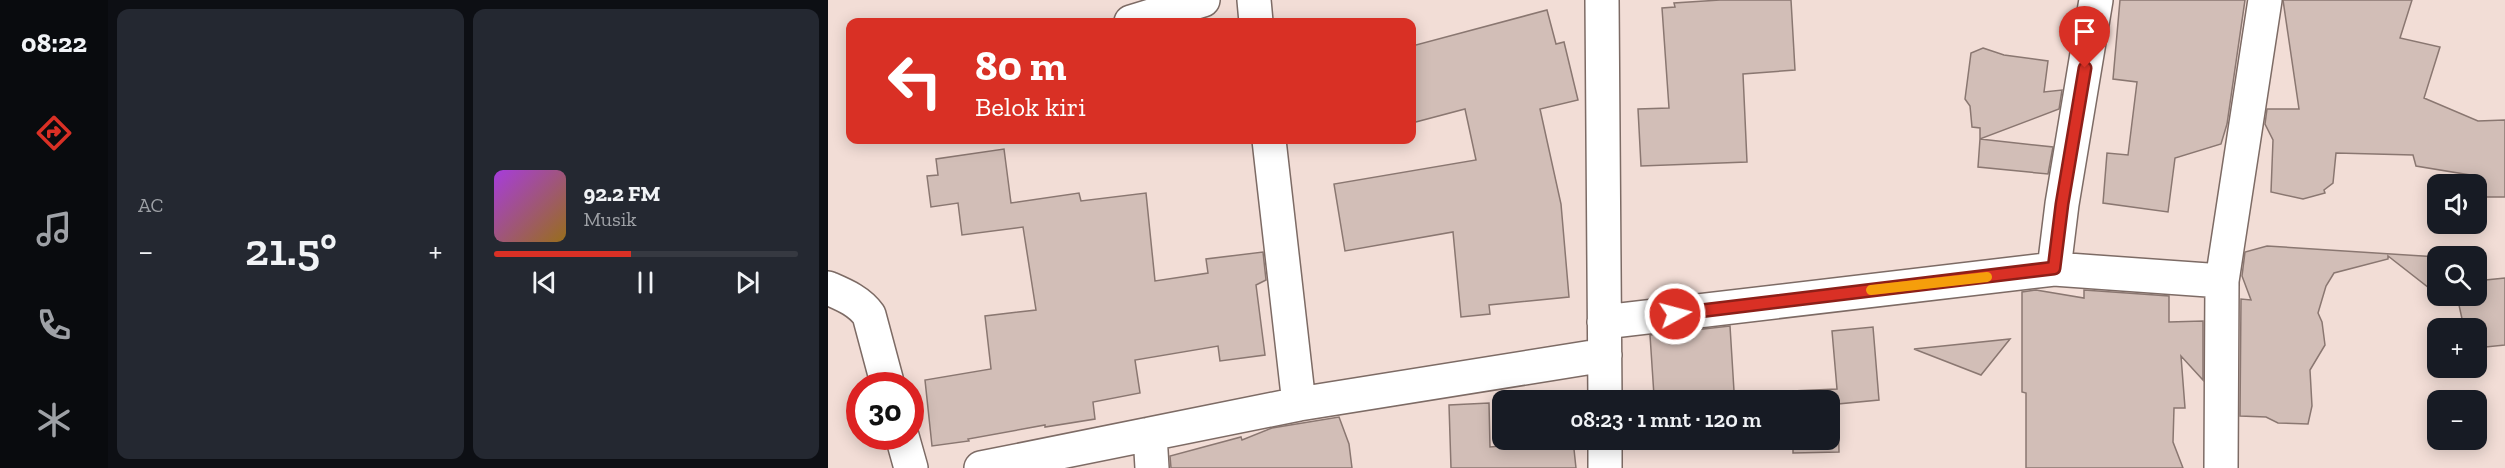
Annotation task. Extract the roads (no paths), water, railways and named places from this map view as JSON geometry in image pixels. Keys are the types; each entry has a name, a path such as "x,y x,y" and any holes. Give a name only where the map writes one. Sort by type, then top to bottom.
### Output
{"street":[{"path":"1144,18 1203,0"},
{"path":"1254,0 1256,18"},
{"path":"1602,0 1605,390"},
{"path":"2054,268 2062,204 2096,0"},
{"path":"2221,468 2222,281 2265,0"},
{"path":"1269,144 1299,404"},
{"path":"1604,322 2054,268 2222,281"},
{"path":"828,288 857,303 869,315 884,372"},
{"path":"981,468 1299,404 1605,355"},
{"path":"1150,434 1152,468"},
{"path":"906,450 911,468"},
{"path":"1605,450 1605,468"}]}
